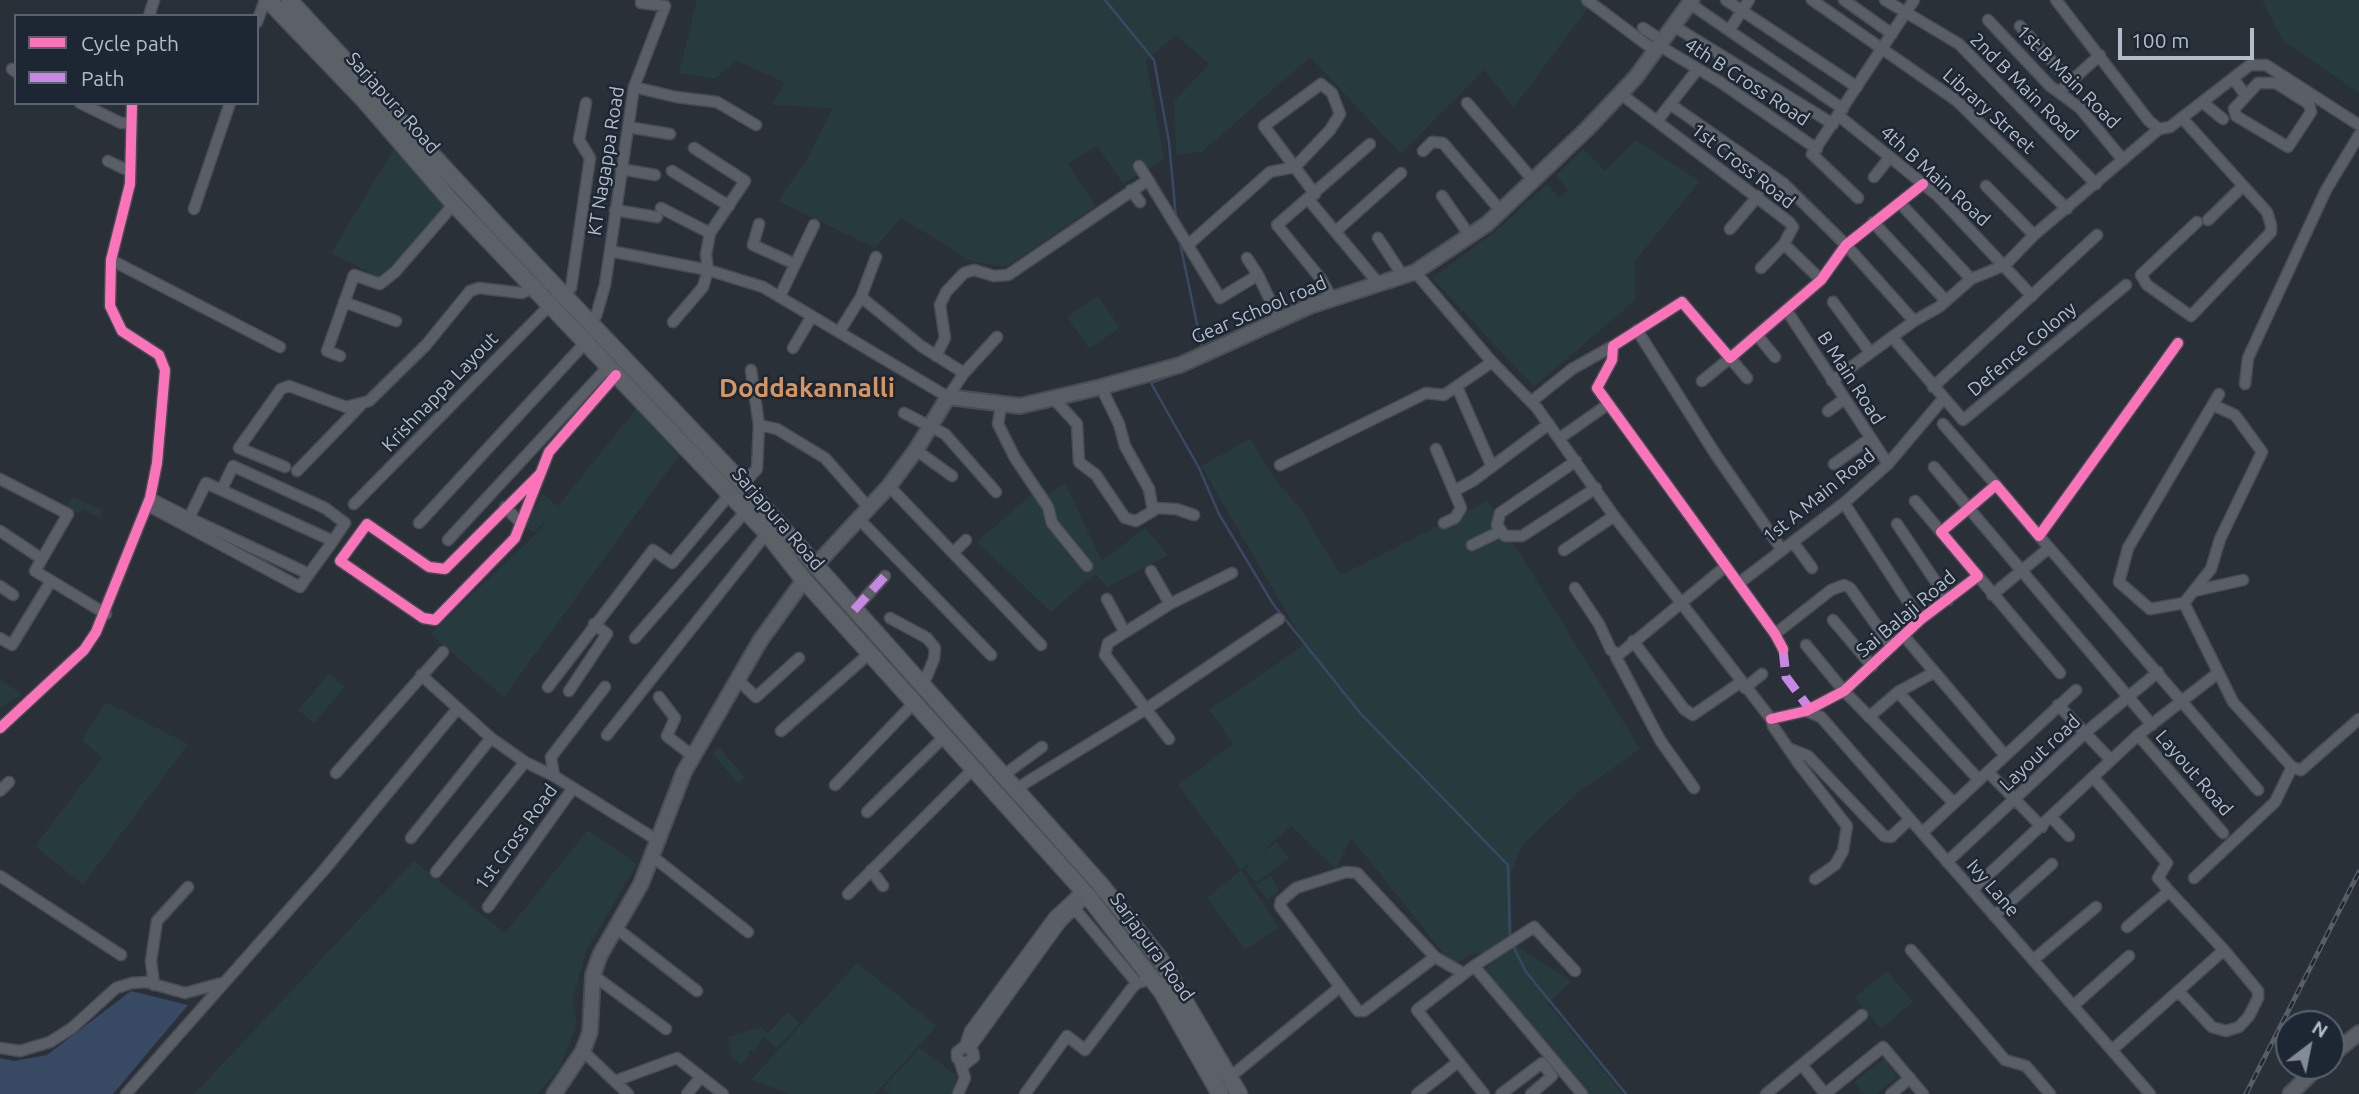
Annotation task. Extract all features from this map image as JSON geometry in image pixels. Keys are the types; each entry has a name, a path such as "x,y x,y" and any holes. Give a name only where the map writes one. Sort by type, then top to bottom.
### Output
{"main road":[{"name":"Sarjapura Road","path":"267,0 391,122 557,300 585,343 767,533 804,580 1086,893 1220,1094"},
{"name":"Sarjapura Road","path":"289,0 391,122 454,204 534,288 590,323 743,484 1100,884 1160,959 1239,1094"},
{"name":"Gear School road","path":"948,397 1001,406 1020,406 1101,387 1193,360 1332,299 1409,274 1488,224 1572,135 1621,94 1690,1"},
{"path":"815,566 889,486 916,450 948,397"},
{"path":"554,1094 583,1051 590,1032 593,975 636,895 684,772 760,641 804,580"},
{"path":"2345,1044 2359,1033"},
{"path":"2290,1094 2304,1080"}],"street":[{"path":"259,18 267,0"},
{"name":"KT Nagappa Road","path":"590,323 596,316 605,285 634,87 665,6 641,3 642,0"},
{"path":"1587,0 1658,45"},
{"path":"1726,0 1857,87"},
{"path":"1730,29 1749,0"},
{"name":"Library Street","path":"1812,0 1957,101 2067,209"},
{"path":"1844,0 1892,34"},
{"name":"2nd B Main Road","path":"1885,0 1959,44 2096,184"},
{"name":"4th B Cross Road","path":"1858,198 1812,155 1914,0"},
{"path":"2056,0 2149,121 2159,129"},
{"path":"1690,1 1730,29 1838,116"},
{"name":"1st B Main Road","path":"1988,20 2050,86 2080,108 2123,159"},
{"path":"1672,25 1838,116"},
{"path":"2020,26 2069,80"},
{"path":"1643,28 1658,45"},
{"name":"4th B Cross Road","path":"1658,45 1817,149"},
{"path":"2060,91 2069,80 2100,55"},
{"path":"1832,381 1946,301 1972,279 2005,265 2034,235 2159,129 2169,127 2182,118 2250,65 2262,63 2359,125"},
{"path":"1657,121 1697,70"},
{"path":"2233,78 2245,96"},
{"path":"2271,81 2309,104 2311,112 2288,147 2236,116 2234,109 2245,96 2258,83 2271,81"},
{"path":"1188,245 1270,172 1295,167 1330,130 1340,114 1332,93 1321,84 1264,126 1295,167 1311,196 1336,231 1379,284"},
{"path":"634,87 676,97 717,102 757,125"},
{"name":"1st Cross Road","path":"1621,94 1758,196 1793,227 1784,244"},
{"path":"2202,102 2223,120"},
{"path":"557,300 572,288 590,158 579,141 586,103"},
{"path":"1467,103 1532,179"},
{"path":"1670,104 1783,183 1846,245 1914,321"},
{"path":"84,105 121,123 130,123"},
{"path":"0,728 84,650 106,614 149,502 157,463 165,370 159,355 122,331 110,306 111,260 128,196 132,105"},
{"path":"194,209 229,105"},
{"name":"4th B Main Road","path":"1838,116 1923,184 2005,265 2032,296"},
{"path":"2182,118 2271,219 2271,232 2191,316 2147,285 2141,275 2197,222"},
{"path":"628,127 670,134"},
{"path":"2245,384 2248,358 2326,190 2359,135"},
{"path":"1423,151 1432,142 1443,143 1500,210"},
{"path":"1332,299 1321,279 1277,225 1370,144"},
{"path":"673,322 694,301 703,287 708,270 705,254 710,233 745,181 694,148"},
{"path":"1874,177 1890,156"},
{"path":"108,161 129,171"},
{"path":"1139,166 1220,298 1258,275"},
{"path":"621,169 655,175"},
{"path":"672,172 729,206"},
{"path":"1336,231 1401,173"},
{"path":"936,356 945,338 939,313 940,305 947,292 964,273 974,270 994,276 1008,275 1148,180"},
{"path":"1702,381 1821,280 1846,245 1873,222 1887,216 1923,184"},
{"path":"1986,186 2034,235"},
{"path":"2208,219 2243,186"},
{"path":"1131,190 1140,202"},
{"path":"1442,196 1470,236"},
{"path":"1730,229 1758,196"},
{"path":"1900,203 1972,279"},
{"path":"340,356 327,351 355,275 380,284 395,272 454,204"},
{"path":"615,210 659,213 710,233"},
{"path":"1873,222 1946,301"},
{"path":"759,224 753,245 795,264"},
{"path":"780,296 814,225"},
{"path":"1933,387 2097,235"},
{"path":"1378,238 1492,362 1532,401 1614,516 1771,719 1788,748 1847,826 1843,851 1835,864 1815,879"},
{"path":"1760,268 1784,244 1821,280"},
{"path":"610,251 708,270 763,287 948,397 964,373 998,337"},
{"path":"839,332 861,297 876,257"},
{"path":"1248,258 1280,321"},
{"path":"111,260 280,347"},
{"name":"Defence Colony","path":"1943,399 1958,418 1967,418 2074,333 2126,285"},
{"path":"297,471 363,403 377,396 426,345 470,291 479,288 522,293 534,288"},
{"path":"861,297 936,356 964,373"},
{"name":"Krishnappa Layout","path":"354,504 557,300"},
{"path":"344,302 396,321"},
{"path":"1532,401 1572,369 1682,302 1746,378"},
{"path":"1833,302 1870,352"},
{"name":"B Main Road","path":"1787,310 1843,400 1888,464"},
{"path":"793,348 812,316"},
{"path":"1637,330 1716,455 1782,550"},
{"path":"1757,335 1775,357"},
{"path":"1893,338 1943,399"},
{"path":"419,523 585,343"},
{"path":"2039,536 2174,343"},
{"path":"1613,346 1612,359 1597,388 1739,583 1783,649"},
{"path":"1280,465 1426,393 1444,395 1492,362"},
{"path":"743,484 757,469 758,425 751,370"},
{"path":"540,474 445,569 429,567 367,524 340,561 423,618 435,620 515,538 551,449 612,371"},
{"path":"448,540 612,371"},
{"path":"285,467 239,448 281,389 289,386 339,406 363,403"},
{"path":"1053,398 1077,425 1079,462 1096,475 1125,518 1136,521 1152,513 1154,508 1143,474 1125,446 1119,424 1101,387"},
{"path":"1457,387 1492,467"},
{"path":"2213,405 2235,415 2262,452 2220,539 2211,569 2184,603 2150,609 2119,582 2128,548 2219,394"},
{"name":"1st A Main Road","path":"1739,583 1844,503 1888,464 1943,399"},
{"path":"1828,411 1843,400"},
{"path":"1560,438 1607,405"},
{"path":"1001,406 998,424 1009,448 1048,507 1052,523 1087,566"},
{"path":"904,413 945,434 996,492"},
{"path":"1454,491 1492,467 1549,424"},
{"path":"1943,424 2258,790"},
{"path":"758,425 777,429 825,458 869,508"},
{"path":"1834,464 1869,439"},
{"path":"1436,449 1460,511 1444,523"},
{"path":"916,450 952,476"},
{"path":"1576,461 1503,510 1496,520 1504,536 1521,536 1596,488"},
{"path":"184,518 300,587 345,523 325,508 233,466 222,489"},
{"path":"1934,467 2152,725"},
{"path":"0,479 68,514 35,571 106,614"},
{"path":"184,518 205,483 332,541"},
{"path":"1941,532 1996,485"},
{"path":"889,486 955,551 1041,645"},
{"path":"548,687 653,550 672,563 730,494"},
{"name":"Sai Balaji Road","path":"1771,719 1806,711 1844,691 1920,620 1978,576 1915,501"},
{"path":"149,502 309,575"},
{"path":"1844,503 1920,620"},
{"path":"505,507 521,523"},
{"path":"1154,508 1176,509 1194,515"},
{"path":"635,638 746,511"},
{"path":"1564,550 1614,516"},
{"path":"859,519 992,655"},
{"path":"1897,524 1948,600"},
{"path":"0,531 42,559"},
{"path":"1472,545 1501,531"},
{"path":"607,735 767,533"},
{"path":"955,551 966,540"},
{"path":"1793,542 1812,568"},
{"path":"1992,595 2049,548"},
{"path":"1694,788 1660,740 1615,661 1617,654 1726,566"},
{"path":"1151,571 1170,604"},
{"path":"1169,739 1104,651 1108,643 1124,632 1170,604 1232,573"},
{"path":"854,610 885,576"},
{"path":"1978,576 2060,673"},
{"path":"2194,591 2243,580"},
{"path":"0,638 12,645 51,581"},
{"path":"1775,634 1831,590 1844,585 1850,588 1892,647"},
{"path":"0,586 13,595"},
{"path":"1575,588 1599,624 1611,650 1617,654"},
{"path":"1107,598 1124,632"},
{"path":"2184,603 2232,702 2292,767 2301,769 2359,719"},
{"path":"890,618 927,638 935,648 934,659 926,678 919,684"},
{"path":"1014,790 1146,709 1279,619"},
{"path":"1833,620 1872,666"},
{"path":"569,691 607,634 594,624"},
{"path":"1904,636 2004,754"},
{"path":"1633,641 1684,709 1693,715 1762,674"},
{"path":"1806,645 1844,691 1954,803"},
{"path":"336,773 443,652"},
{"path":"781,731 870,653"},
{"path":"738,680 756,697 799,658"},
{"name":"Layout road","path":"1947,862 2085,733 2158,672"},
{"path":"1869,717 1898,692 1933,673"},
{"path":"1972,890 2138,735 2181,698 2218,673"},
{"path":"421,675 491,738 525,762 554,776 657,840"},
{"path":"554,776 551,757 604,687"},
{"path":"1922,833 2076,690"},
{"path":"1898,692 1979,780"},
{"path":"659,697 675,718 667,736 694,757"},
{"path":"835,785 914,704"},
{"path":"2059,705 2111,760"},
{"path":"126,1094 458,708"},
{"name":"Ivy Lane","path":"1806,711 1821,717 2150,1094"},
{"name":"Layout Road","path":"2138,735 2222,833"},
{"path":"867,812 944,737"},
{"path":"411,838 491,738"},
{"path":"1001,776 1042,747"},
{"path":"1788,748 1808,756 1884,836 1891,837 1910,819"},
{"path":"436,872 525,762"},
{"path":"2194,878 2275,802 2292,767"},
{"path":"848,894 973,769"},
{"path":"1988,772 2042,827"},
{"path":"2093,777 2166,863 2158,878 2224,950 2258,991 2258,998 2249,1016 2239,1027 2226,1031 2212,1027 2179,992"},
{"path":"0,791 9,782"},
{"name":"1st Cross Road","path":"488,907 573,788"},
{"path":"2052,817 2069,836"},
{"path":"652,856 748,932"},
{"path":"1994,916 2052,864"},
{"path":"870,870 883,886"},
{"path":"1435,957 1364,1011 1355,1009 1280,906 1281,901 1296,888 1346,872 1357,873 1435,957 1463,972"},
{"path":"0,876 121,955"},
{"path":"154,985 151,961 157,921 188,887"},
{"path":"2127,927 2169,891"},
{"path":"958,1094 965,1078 960,1062 971,1062 973,1052 967,1047 1072,905 1086,893"},
{"path":"1026,1094 1068,1036 1085,1050 1145,981 1072,905"},
{"path":"2033,960 2096,907"},
{"path":"1484,1094 1417,1010 1463,972 1499,951 1531,926 1536,928 1575,971"},
{"path":"616,928 697,991"},
{"path":"1911,950 2004,1060 2026,1066 2050,1094"},
{"path":"2112,1050 2224,950"},
{"path":"2073,1006 2129,956"},
{"path":"1474,966 1582,1094"},
{"path":"593,975 666,1029"},
{"path":"0,1048 20,1051 50,1042 72,1028 116,988 132,983 186,993 223,983"},
{"path":"1230,1077 1340,987"},
{"path":"1766,1094 1862,1015"},
{"path":"1802,1065 1825,1094 1884,1047 1923,1094"},
{"path":"583,1051 628,1094"},
{"path":"615,1081 677,1058 723,1094"},
{"path":"1417,1094 1458,1062"},
{"path":"1501,1094 1542,1063 1552,1076 1531,1094"},
{"path":"687,1094 701,1077"},
{"path":"1891,1094 1910,1078"}],"green space":[{"path":"697,0 1594,0 1514,107 1484,70 1401,154 1310,57 1202,152 1176,155 1174,101 1209,64 1176,35 1146,60 1164,159 1123,184 1097,146 1068,164 1096,206 1006,267 971,261 901,218 875,248 778,201 808,157 833,108 772,105 785,82 736,61 715,79 679,73"},
{"path":"2262,0 2359,0 2359,93 2283,41"},
{"path":"1636,140 1700,181 1635,261 1635,300 1534,387 1432,278 1496,231 1547,184 1560,198 1568,190 1556,175 1583,149 1605,171"},
{"path":"394,149 447,205 381,278 331,253"},
{"path":"1098,296 1120,328 1089,349 1067,317"},
{"path":"636,409 679,455 504,697 430,634 536,534 550,516 534,533 522,524 539,503 541,493 558,506"},
{"path":"1250,439 1275,479 1300,508 1341,575 1488,501 1640,749 1580,791 1523,844 1511,872 1512,934 1487,953 1470,954 1453,965 1351,838 1336,869 1291,826 1260,854 1277,842 1289,858 1256,883 1245,869 1253,860 1241,870 1178,785 1233,744 1209,710 1305,644 1201,466"},
{"path":"1065,483 1102,561 1145,528 1168,555 1108,587 1095,574 1051,612 977,542 1041,486 1049,494"},
{"path":"72,497 103,510 99,518 82,509 78,514 66,508"},
{"path":"329,674 345,687 314,723 298,710"},
{"path":"0,680 22,694 0,708"},
{"path":"106,702 188,744 83,885 35,846 102,758 82,740"},
{"path":"719,747 745,778 738,783 712,753"},
{"path":"588,830 637,864 587,949 573,998 577,1025 559,1069 537,1094 194,1094 414,861 505,933"},
{"path":"1241,870 1279,927 1245,950 1207,898"},
{"path":"1271,875 1279,891 1268,900 1256,885"},
{"path":"1515,945 1572,981 1548,1004 1623,1094 1588,1094 1485,969"},
{"path":"857,963 937,1026 875,1094 790,1094 751,1080"},
{"path":"1887,971 1913,1002 1881,1029 1855,997"},
{"path":"788,1012 800,1023 776,1049 764,1037 754,1051 748,1051 750,1055 741,1065 730,1055 733,1052 730,1054 728,1037 761,1027 768,1033"},
{"path":"920,1048 957,1076 952,1094 890,1094 883,1088"},
{"path":"1884,1059 1898,1077 1877,1094 1864,1094 1854,1082"}],"water":[{"path":"131,991 188,1005 113,1094 0,1094 0,1058 14,1061 47,1055"}],"waterway":[{"path":"1105,0 1154,60 1169,142 1176,218"},
{"path":"1179,238 1202,348"},
{"path":"1185,370 1151,383 1199,468 1219,514 1273,604 1361,714 1508,865 1510,938"},
{"path":"1512,944 1526,972 1626,1094"}],"railway":[{"path":"2246,1094 2359,872"}],"marked path":[{"path":"854,610 885,576"},
{"path":"1783,649 1786,677 1809,708"}],"cycle path":[{"path":"0,728 84,650 96,632 150,498 157,463 165,370 159,355 122,331 110,306 111,260 130,184 132,105"},
{"path":"1783,649 1775,634 1597,388 1612,360 1613,346 1682,302 1730,358 1821,280 1846,245 1923,184"},
{"path":"1771,719 1806,711 1844,691 1920,620 1978,576 1941,532 1996,485 2039,536 2178,343"},
{"path":"540,474 445,569 429,567 367,524 340,561 423,618 435,620 515,538 549,452 616,375"}],"district":[{"name":"Doddakannalli","path":"807,388"}]}
